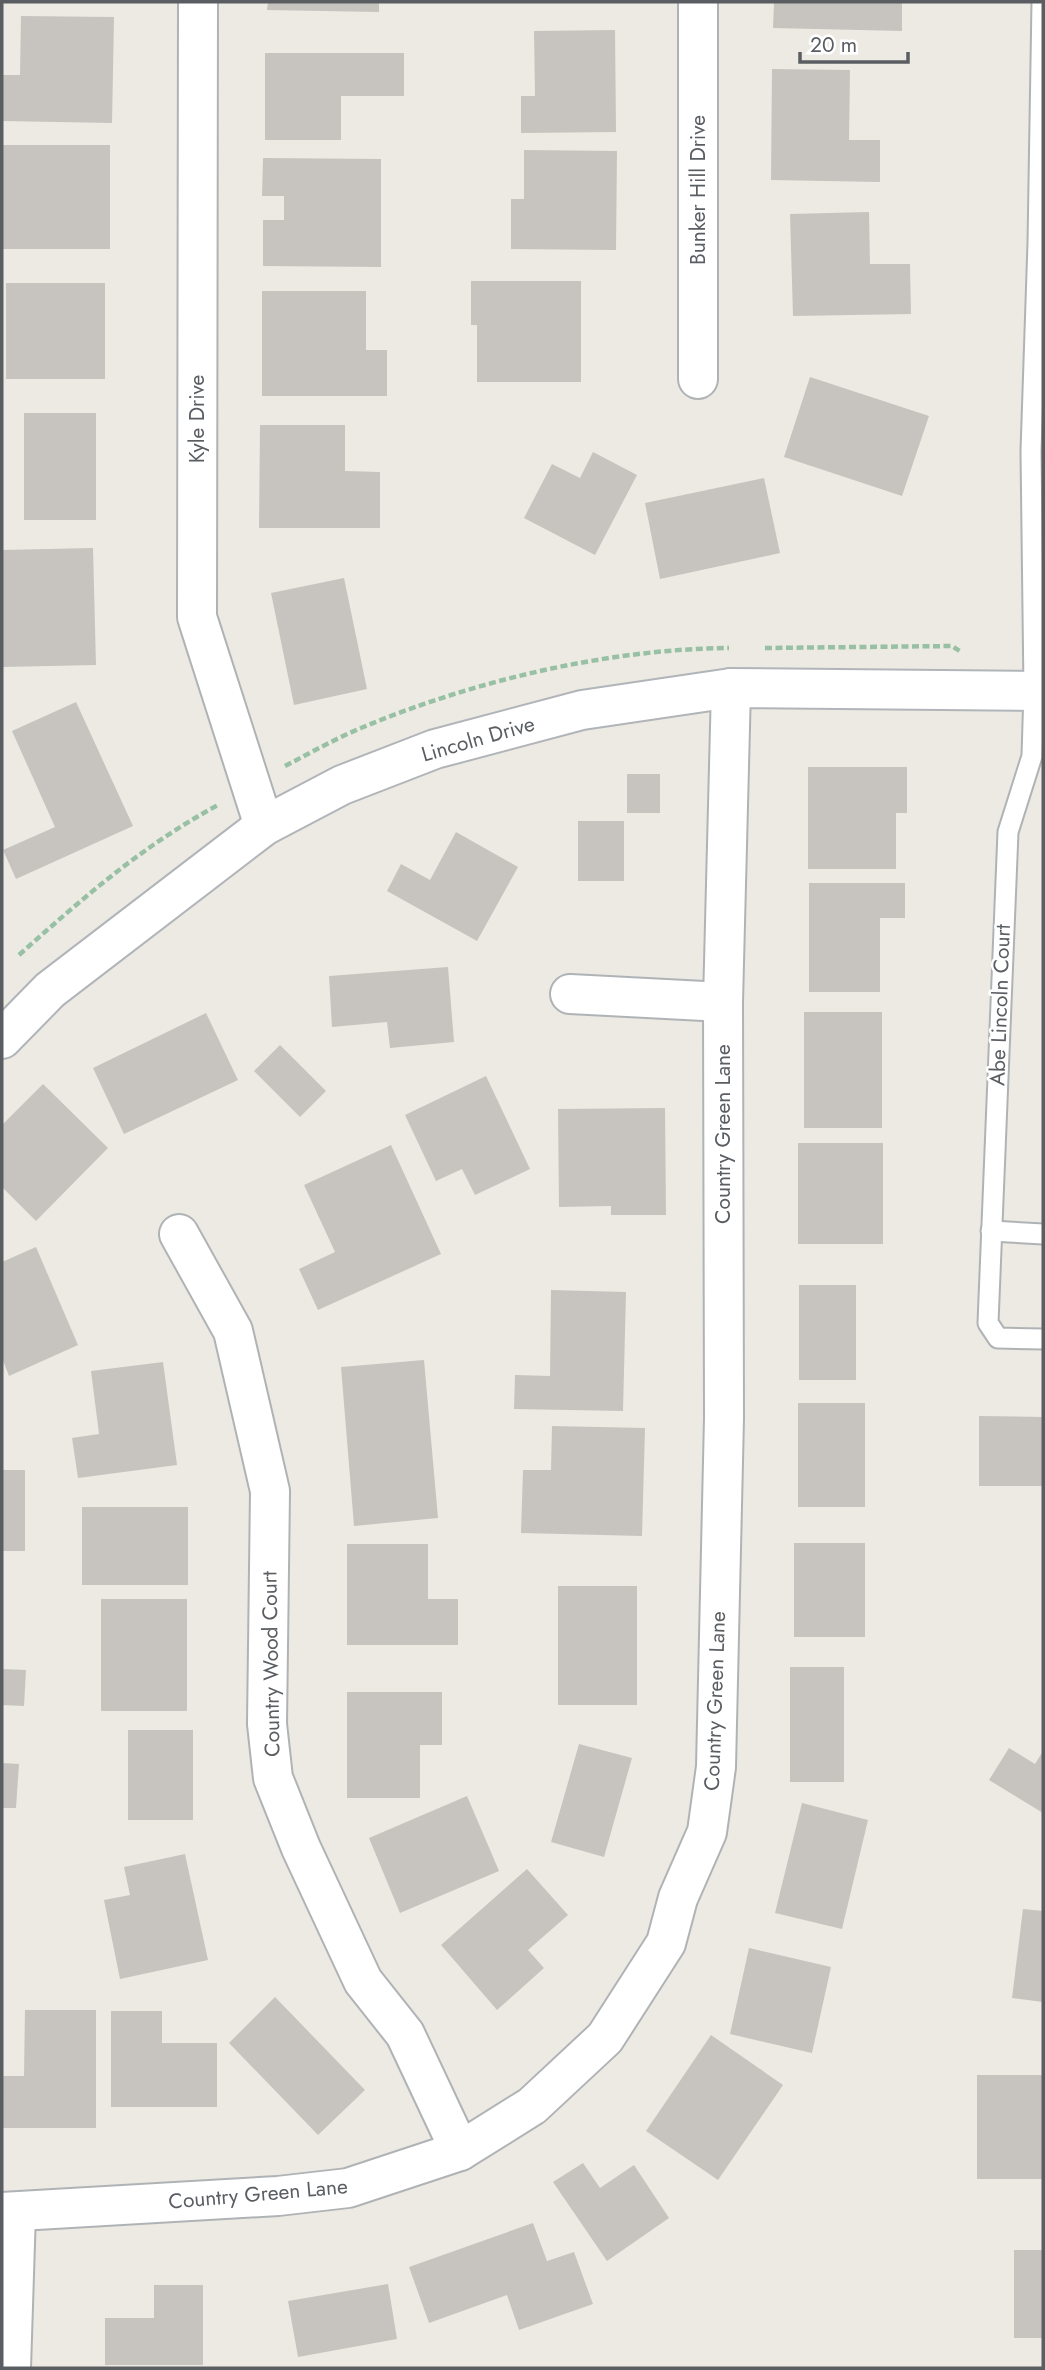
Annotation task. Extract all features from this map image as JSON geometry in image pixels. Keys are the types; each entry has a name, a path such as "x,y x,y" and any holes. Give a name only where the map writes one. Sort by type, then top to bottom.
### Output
{"street":[{"name":"Kyle Drive","path":"198,2 197,617 264,826"},
{"name":"Bunker Hill Drive","path":"698,2 698,379"},
{"name":"Lincoln Drive","path":"2,1039 50,990 264,826 342,785 435,749 582,710 731,688 1038,691"},
{"name":"Country Green Lane","path":"9,2212 278,2196 348,2188 460,2151 532,2106 605,2038 666,1943 678,1898 707,1832 716,1768 724,1418 723,1002 731,688"},
{"path":"570,994 723,1002"},
{"name":"Country Wood Court","path":"179,1234 233,1331 270,1491 267,1724 273,1778 301,1849 363,1980 405,2034 460,2151"},
{"path":"9,2212 11,2368"}],"lane":[{"name":"Abe Lincoln Court","path":"1042,2 1037,451 1038,691 1032,756 1008,832 988,1323 998,1338 1043,1339"},
{"path":"990,1231 1043,1234"}],"path":[{"path":"19,955 95,887 175,829 225,801"}],"building":[{"path":"268,2 379,2 379,12 267,10"},
{"path":"774,2 902,2 902,31 773,28"},
{"path":"21,16 114,17 112,123 2,121 2,75 20,75"},
{"path":"615,30 616,132 521,133 521,96 535,96 534,31"},
{"path":"265,53 404,53 404,96 341,96 341,140 265,140"},
{"path":"772,69 850,70 849,140 880,140 880,182 771,180"},
{"path":"3,145 110,145 110,249 3,249"},
{"path":"524,150 617,151 616,250 511,249 511,199 524,199"},
{"path":"263,158 381,159 381,267 263,266 263,220 284,220 284,196 262,196"},
{"path":"869,212 870,264 910,264 911,314 793,316 790,214"},
{"path":"471,281 581,281 581,382 477,382 477,325 471,325"},
{"path":"6,283 105,283 105,379 6,379"},
{"path":"262,291 366,291 366,350 387,350 387,396 262,396"},
{"path":"810,377 929,416 902,496 784,457"},
{"path":"24,413 96,413 96,520 24,520"},
{"path":"260,425 345,425 345,471 380,472 380,528 259,528"},
{"path":"593,452 637,475 595,555 524,518 552,464 580,478"},
{"path":"764,478 780,553 660,579 645,503"},
{"path":"93,548 96,665 2,667 2,550"},
{"path":"344,578 367,689 294,705 271,593"},
{"path":"76,702 133,826 16,879 3,850 55,827 12,731"},
{"path":"808,767 907,767 907,813 896,813 896,869 808,869"},
{"path":"627,774 660,774 660,813 627,813"},
{"path":"578,821 624,821 624,881 578,881"},
{"path":"456,832 518,867 477,941 387,891 401,864 430,880"},
{"path":"809,883 905,883 905,918 880,918 880,992 809,992"},
{"path":"448,967 454,1042 390,1048 387,1022 332,1027 329,976"},
{"path":"804,1012 882,1012 882,1128 804,1128"},
{"path":"206,1013 238,1080 124,1134 93,1068"},
{"path":"280,1045 326,1091 300,1117 254,1071"},
{"path":"486,1076 530,1169 475,1195 462,1169 436,1181 405,1115"},
{"path":"43,1084 108,1148 36,1221 2,1187 2,1125"},
{"path":"665,1108 666,1215 611,1215 611,1206 559,1207 558,1109"},
{"path":"798,1143 883,1143 883,1244 798,1244"},
{"path":"391,1145 441,1254 318,1310 299,1269 335,1252 304,1185"},
{"path":"36,1247 78,1345 9,1376 2,1358 2,1262"},
{"path":"799,1285 856,1285 856,1380 799,1380"},
{"path":"551,1290 626,1292 623,1411 514,1409 515,1375 550,1376"},
{"path":"424,1360 438,1518 354,1526 341,1367"},
{"path":"163,1362 177,1465 78,1478 72,1438 99,1434 91,1371"},
{"path":"798,1403 865,1403 865,1507 798,1507"},
{"path":"979,1416 1043,1417 1043,1486 979,1486"},
{"path":"552,1426 645,1428 642,1536 521,1533 523,1470 551,1470"},
{"path":"2,1470 25,1470 25,1551 2,1551"},
{"path":"82,1507 188,1507 188,1585 82,1585"},
{"path":"794,1543 865,1543 865,1637 794,1637"},
{"path":"347,1544 428,1544 428,1599 458,1599 458,1645 347,1645"},
{"path":"558,1586 637,1586 637,1705 558,1705"},
{"path":"101,1599 187,1599 187,1711 101,1711"},
{"path":"790,1667 844,1667 844,1782 790,1782"},
{"path":"2,1669 26,1670 24,1706 2,1705"},
{"path":"347,1692 442,1692 442,1745 420,1745 420,1798 347,1798"},
{"path":"128,1730 193,1730 193,1820 128,1820"},
{"path":"579,1744 632,1758 604,1857 551,1842"},
{"path":"1009,1748 1035,1764 1043,1751 1043,1813 989,1780"},
{"path":"2,1763 19,1764 16,1808 2,1808"},
{"path":"467,1796 499,1871 400,1913 369,1838"},
{"path":"802,1803 868,1820 842,1929 775,1913"},
{"path":"185,1854 208,1960 120,1979 104,1900 130,1895 124,1867"},
{"path":"527,1869 568,1915 528,1950 544,1968 497,2010 441,1945"},
{"path":"1023,1909 1043,1911 1043,2002 1012,1998"},
{"path":"749,1948 831,1967 812,2053 730,2034"},
{"path":"275,1997 365,2090 318,2135 229,2043"},
{"path":"25,2010 96,2010 96,2128 2,2128 2,2076 24,2076"},
{"path":"111,2011 162,2011 162,2043 217,2043 217,2107 111,2107"},
{"path":"711,2035 783,2085 718,2180 646,2131"},
{"path":"977,2075 1043,2075 1043,2179 977,2179"},
{"path":"583,2163 600,2188 634,2165 669,2218 607,2261 553,2182"},
{"path":"533,2223 547,2261 574,2252 593,2304 519,2330 507,2295 429,2323 409,2267"},
{"path":"1014,2250 1043,2250 1043,2338 1014,2338"},
{"path":"388,2284 397,2339 298,2357 288,2301"},
{"path":"154,2285 203,2285 203,2365 105,2365 105,2318 154,2318"}]}
